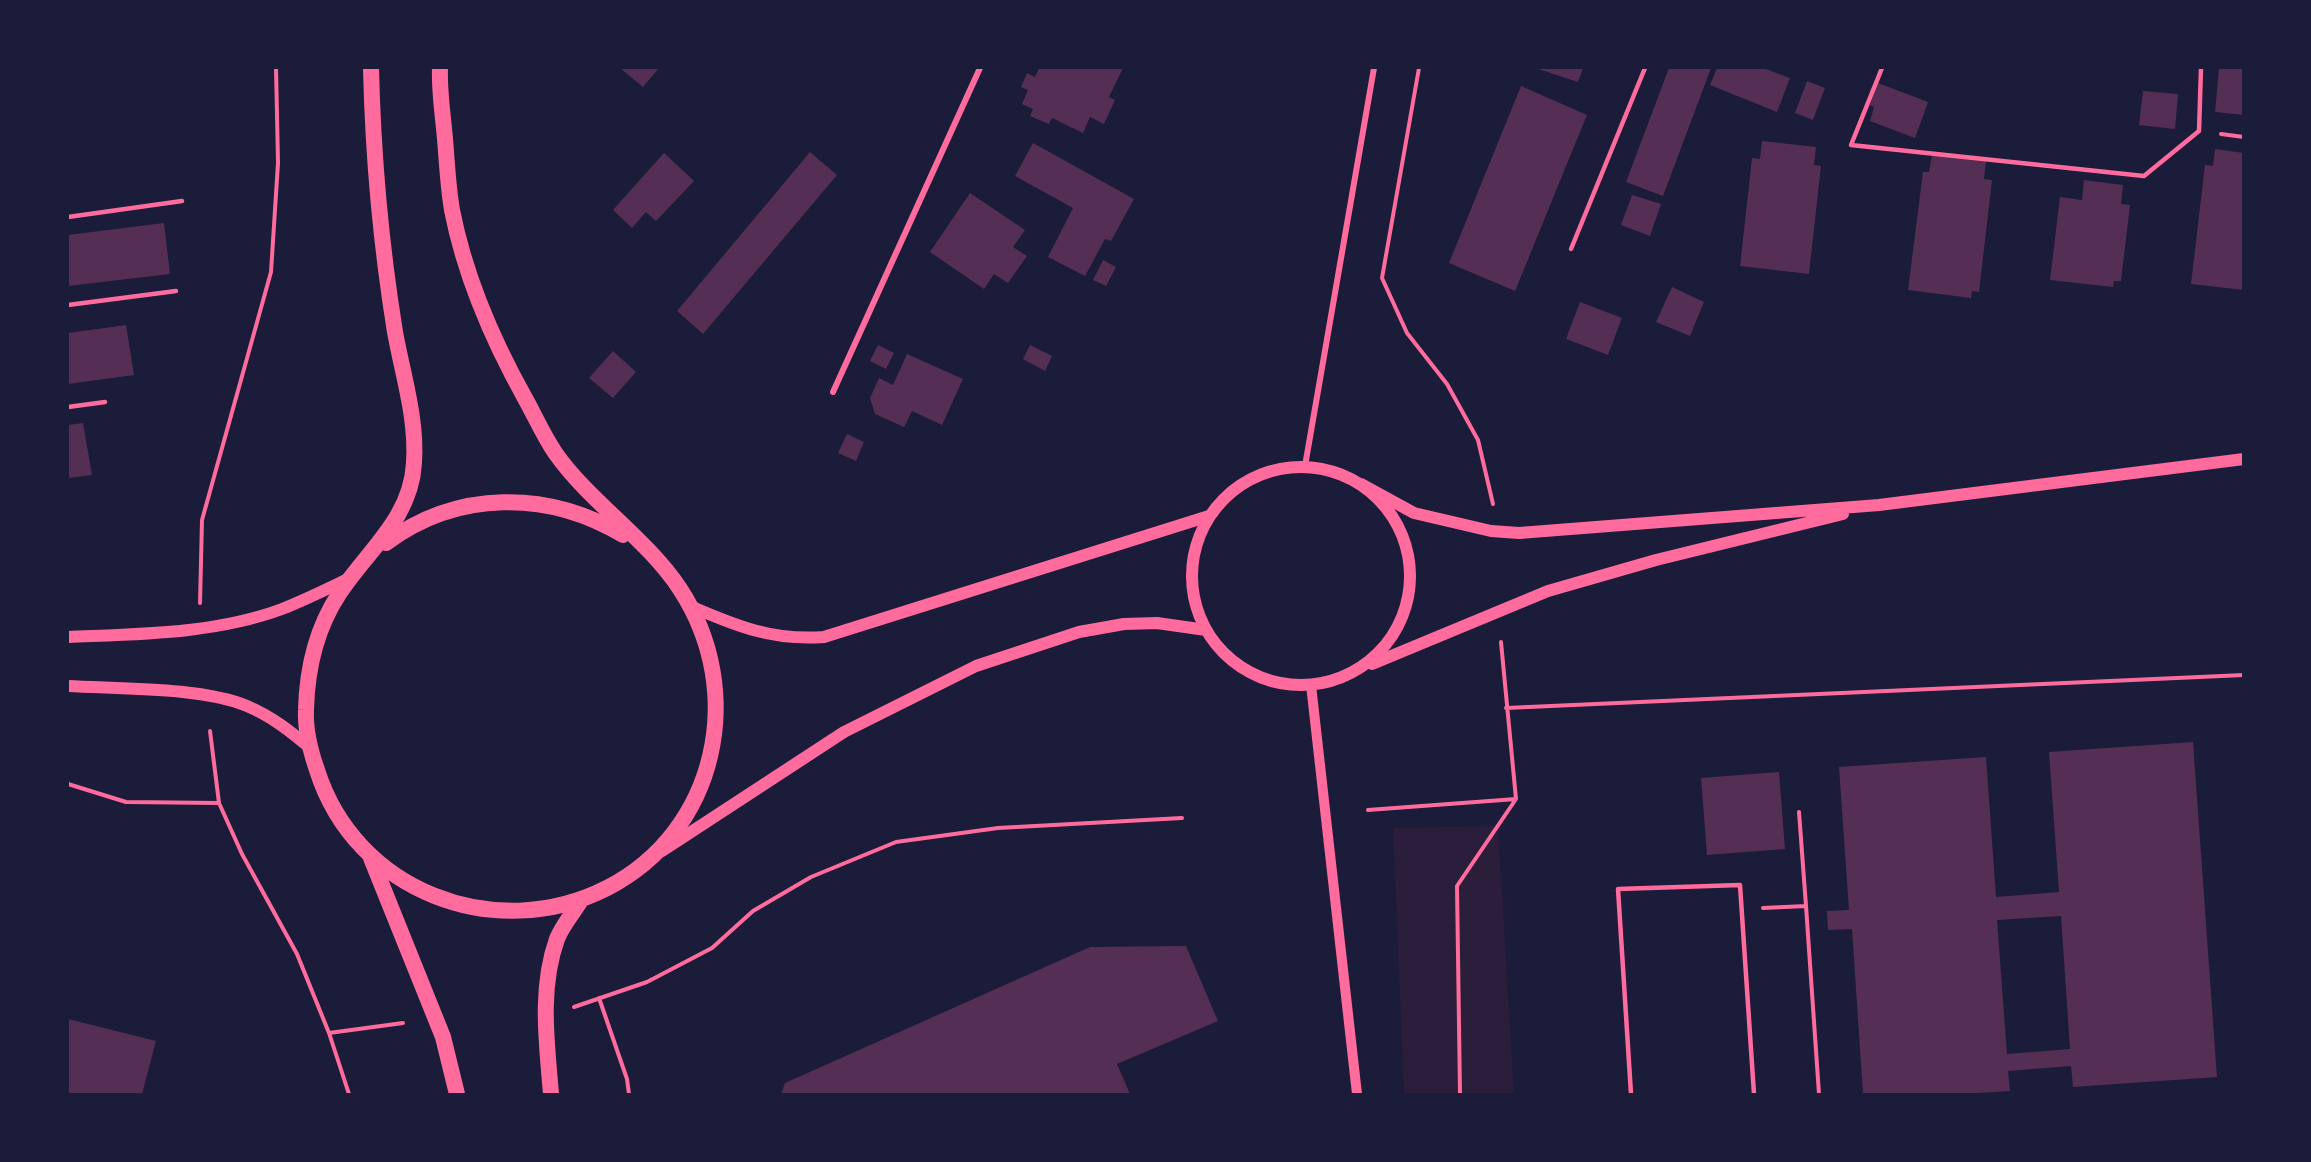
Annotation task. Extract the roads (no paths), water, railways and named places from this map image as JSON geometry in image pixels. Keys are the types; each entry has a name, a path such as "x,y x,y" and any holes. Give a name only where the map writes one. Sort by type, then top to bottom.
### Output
{"highway":[{"path":"371,68 373,147 395,331 414,425 414,468 397,519 336,598 317,636 308,670 305,716 309,747 323,791 339,820 370,857 400,880 431,896 469,908 503,912 546,909 581,900 612,886 647,861 681,822 694,803 705,777 715,738 717,702 715,672 705,636 690,606 671,577 556,455 509,370 472,285 452,208 440,68"},
{"path":"356,572 398,534 444,512 491,502 530,501 556,506 600,521 631,539 671,577"},
{"path":"370,857 443,1037 457,1095"},
{"path":"551,1095 545,1022 549,975 557,938 581,900"}],"main road":[{"path":"1879,506 1656,560 1548,591 1340,678 1311,685 1279,683 1258,676 1232,661 1206,630 1194,599 1192,566 1199,535 1209,516 1225,497 1249,479 1267,472 1305,466 1326,469 1414,513 1491,531 1519,533 1879,506 2244,459"},
{"path":"1340,678 1365,664 1387,644 1401,621 1410,590 1409,558 1397,523 1381,501 1360,484"},
{"path":"690,606 735,626 769,635 795,640 824,637 1209,516"},
{"path":"68,637 163,633 234,621 280,610 356,572"},
{"path":"647,861 844,732 976,666 1079,632 1124,624 1157,623 1206,630"},
{"path":"68,686 212,695 246,706 279,723 309,747"}],"street":[{"path":"833,392 980,68"},
{"path":"1305,466 1374,68"},
{"path":"1311,685 1357,1095"}],"lane":[{"path":"1571,249 1645,68"},
{"path":"1882,68 1851,144 2144,176 2199,131 2200,68"},
{"path":"68,217 182,201"},
{"path":"68,305 176,291"},
{"path":"68,407 105,402"},
{"path":"1631,1095 1618,889 1740,885 1754,1095"}]}
